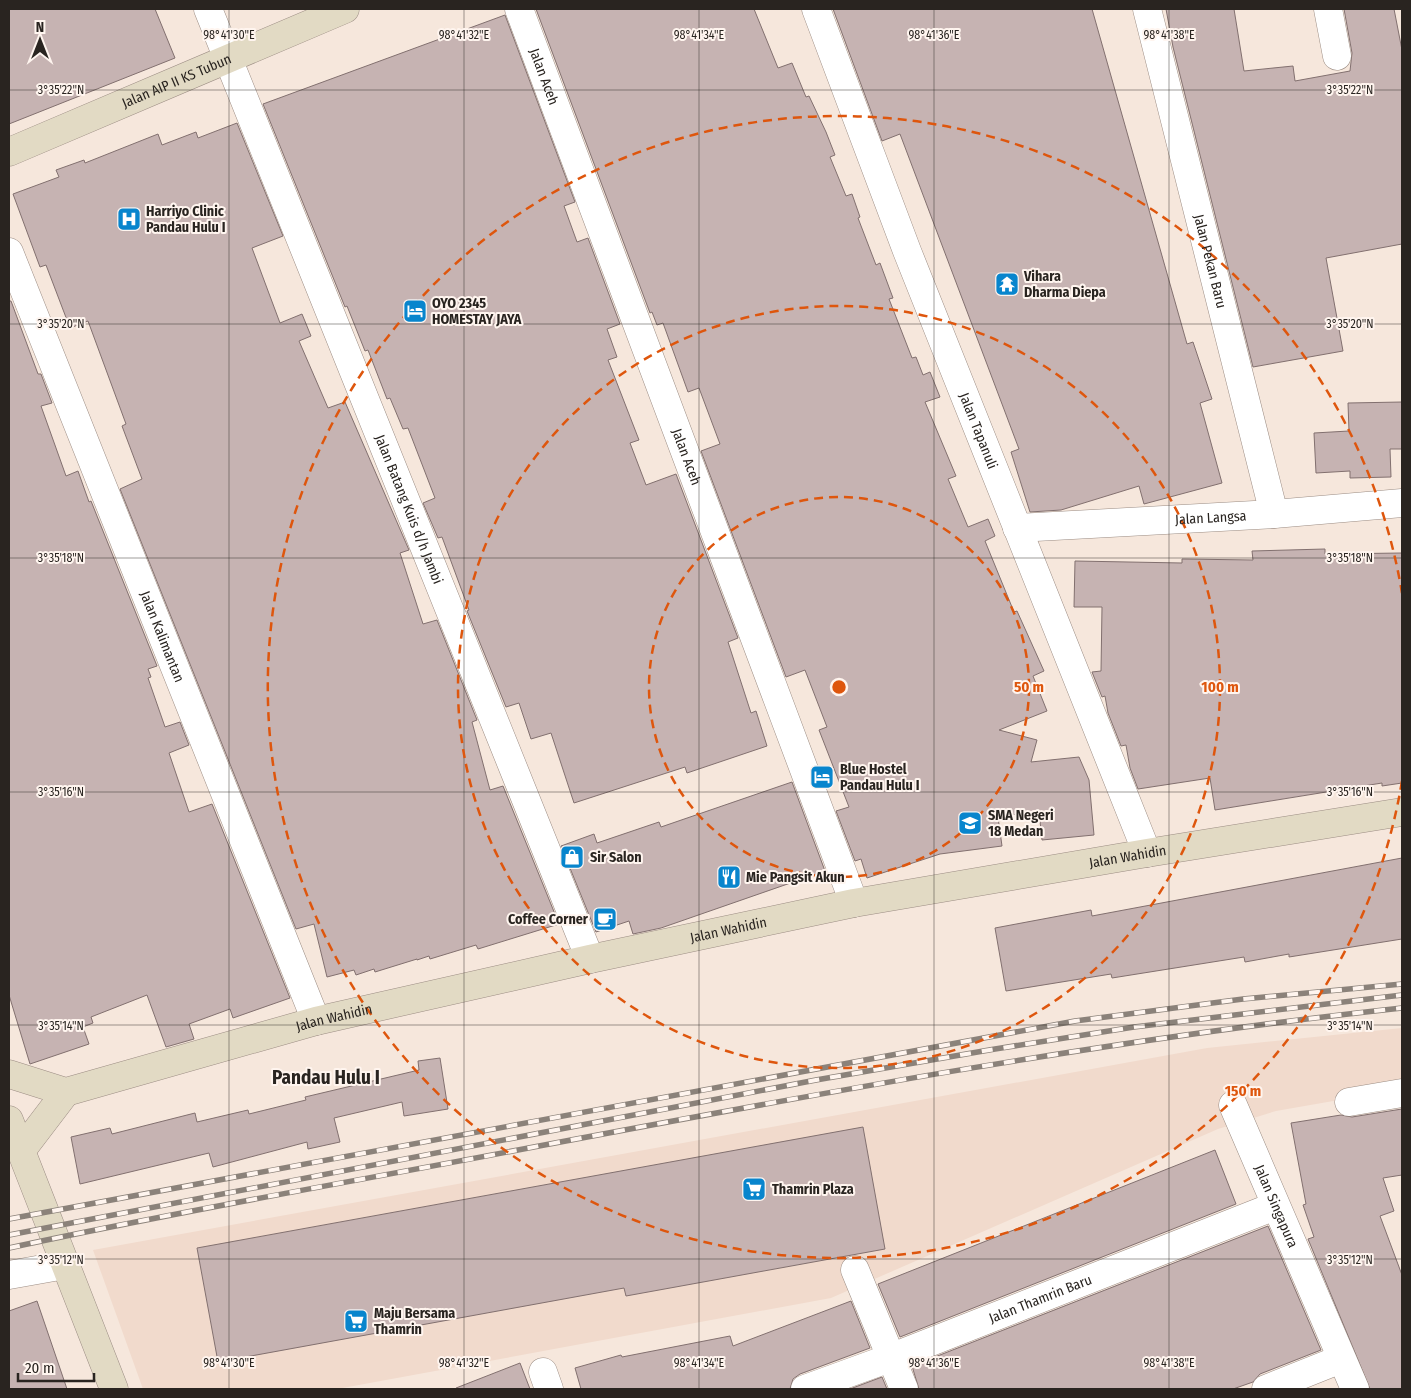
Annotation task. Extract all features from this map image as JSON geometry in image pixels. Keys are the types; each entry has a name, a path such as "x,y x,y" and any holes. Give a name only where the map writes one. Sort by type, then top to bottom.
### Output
{"street":[{"name":"Jalan Batang Kuis d/h Jambi","path":"208,9 590,959"},
{"name":"Jalan AIP II KS Tubun","path":"9,152 345,9"},
{"name":"Jalan Aceh","path":"519,9 854,903"},
{"name":"Jalan Tapanuli","path":"816,9 907,251 1147,852"},
{"name":"Jalan Pekan Baru","path":"1147,9 1274,514"},
{"path":"1328,9 1337,56"},
{"name":"Jalan Kalimantan","path":"9,252 316,1021"},
{"name":"Jalan Langsa","path":"1017,528 1274,514 1402,503"},
{"name":"Jalan Wahidin","path":"66,1092 316,1021 590,959 854,903 1147,852 1402,812"},
{"path":"9,1074 66,1092 21,1151"},
{"path":"1350,1102 1402,1093"},
{"name":"Jalan Singapura","path":"1233,1105 1355,1389"},
{"path":"9,1120 114,1389"},
{"name":"Jalan Thamrin Baru","path":"804,1389 890,1358 1275,1206"},
{"path":"9,1276 65,1265"},
{"path":"855,1270 904,1389"},
{"path":"1266,1389 1341,1359"}],"shaded area":[{"name":"Thamrin Plaza","path":"1402,1028 1402,1089 1276,1111 1218,1129 831,1298 337,1389 143,1389 93,1250 1207,1048"}],"building":[{"path":"9,9 155,9 175,58 9,124"},
{"path":"536,9 754,9 778,68 792,63 806,97 809,96 826,132 835,155 830,157 846,196 852,194 860,217 858,218 876,265 880,263 893,298 889,299 912,358 916,357 923,375 930,372 940,397 925,402 956,476 948,479 968,527 988,519 995,536 985,541 1014,612 1017,611 1044,671 1033,676 1047,711 999,730 1037,740 1031,762 1079,757 1089,780 1094,835 1042,840 1040,821 997,810 1002,846 940,854 867,878 861,859 855,861 836,811 849,807 819,730 827,727 805,670 786,677 701,451 720,444 699,388 688,392 663,323 657,325 652,312 650,313"},
{"path":"833,9 1092,9 1187,344 1193,342 1212,399 1200,403 1222,483 1144,504 1139,486 1061,510 1030,512 1011,452 1019,449 900,134 882,141"},
{"path":"1166,9 1234,9 1244,71 1293,66 1295,81 1350,71 1352,53 1344,9 1394,9 1402,50 1402,244 1326,258 1343,351 1253,367 1173,47"},
{"path":"505,15 575,202 564,206 577,242 588,238 620,324 607,329 617,357 608,360 639,440 630,443 646,485 676,474 738,638 728,642 751,713 756,711 767,746 687,773 685,767 574,803 551,733 531,739 519,703 506,707 467,611 469,610 442,537 438,538 423,503 435,498 408,428 403,429 390,398 387,399 368,350 365,351 347,306 345,307 263,104"},
{"path":"237,123 283,236 252,248 280,323 302,314 311,336 299,341 328,408 345,402 409,550 400,553 423,624 437,620 477,720 472,722 490,790 503,786 559,924 478,949 476,945 430,959 429,956 417,959 375,972 374,969 356,975 354,970 327,977 314,924 296,929 120,489 142,479 122,426 126,424 88,321 70,328 46,265 40,267 13,194 59,177 56,170 84,160 85,163 158,134 162,145 196,132 198,138"},
{"path":"9,301 11,301 38,374 41,374 52,403 41,406 66,476 78,471 157,666 148,669 151,677 148,678 165,727 180,722 189,745 169,753 189,812 212,804 290,998 233,1018 230,1009 189,1024 194,1039 166,1047 147,995 91,1017 93,1023 83,1027 89,1044 30,1064 9,995"},
{"path":"1402,402 1402,449 1390,449 1391,477 1350,478 1350,471 1316,473 1314,433 1349,431 1348,403"},
{"path":"1325,549 1325,554 1402,553 1402,783 1382,786 1382,783 1215,810 1210,778 1138,789 1130,768 1126,745 1121,746 1108,713 1105,696 1102,697 1092,672 1101,671 1102,607 1074,607 1075,561 1182,563 1182,559 1253,560 1252,551"},
{"path":"792,782 825,871 661,928 633,934 629,921 596,932 561,846 594,834 597,843 659,822 661,827"},
{"path":"1402,858 1402,939 1289,957 1289,954 1245,962 1244,957 1112,978 1111,974 1006,991 995,928 1091,910 1092,916"},
{"path":"440,1058 448,1109 404,1116 402,1102 334,1118 340,1142 308,1149 307,1142 213,1167 209,1153 80,1184 71,1137 110,1128 112,1134 195,1113 197,1122 248,1110 249,1114 306,1100 305,1097 419,1070 418,1061"},
{"path":"1402,1109 1402,1175 1383,1178 1394,1211 1380,1216 1402,1275 1402,1389 1370,1389 1308,1239 1314,1237 1303,1205 1306,1204 1291,1123 1341,1115 1352,1117"},
{"path":"863,1127 885,1249 626,1296 624,1288 218,1362 197,1248"},
{"path":"1215,1150 1236,1204 900,1337 878,1284"},
{"path":"1268,1226 1321,1350 1260,1374 1253,1382 1233,1389 919,1389 912,1366"},
{"path":"37,1301 67,1389 9,1389 9,1311"},
{"path":"851,1301 870,1348 800,1374 793,1379 790,1389 581,1389 575,1368 621,1355 622,1357 730,1336 733,1346"},
{"path":"520,1363 530,1389 456,1389 456,1388"},
{"path":"882,1377 887,1389 850,1389"}],"railway":[{"path":"9,1219 1075,1021 1243,999 1402,984"},
{"path":"9,1235 816,1080 995,1049 1134,1027 1402,995"},
{"path":"9,1248 207,1208 969,1068 1185,1035 1402,1008"}],"place":[{"name":"Harriyo Clinic Pandau Hulu I","path":"129,219"},
{"name":"Vihara Dharma Diepa","path":"1007,284"},
{"name":"OYO 2345 HOMESTAY JAYA","path":"415,311"},
{"name":"Blue Hostel Pandau Hulu I","path":"822,777"},
{"name":"SMA Negeri 18 Medan","path":"970,823"},
{"name":"Sir Salon","path":"572,857"},
{"name":"Mie Pangsit Akun","path":"729,877"},
{"name":"Coffee Corner","path":"605,919"},
{"name":"Thamrin Plaza","path":"754,1189"},
{"name":"Maju Bersama Thamrin","path":"356,1321"}],"district":[{"name":"Pandau Hulu I","path":"326,1077"}]}
